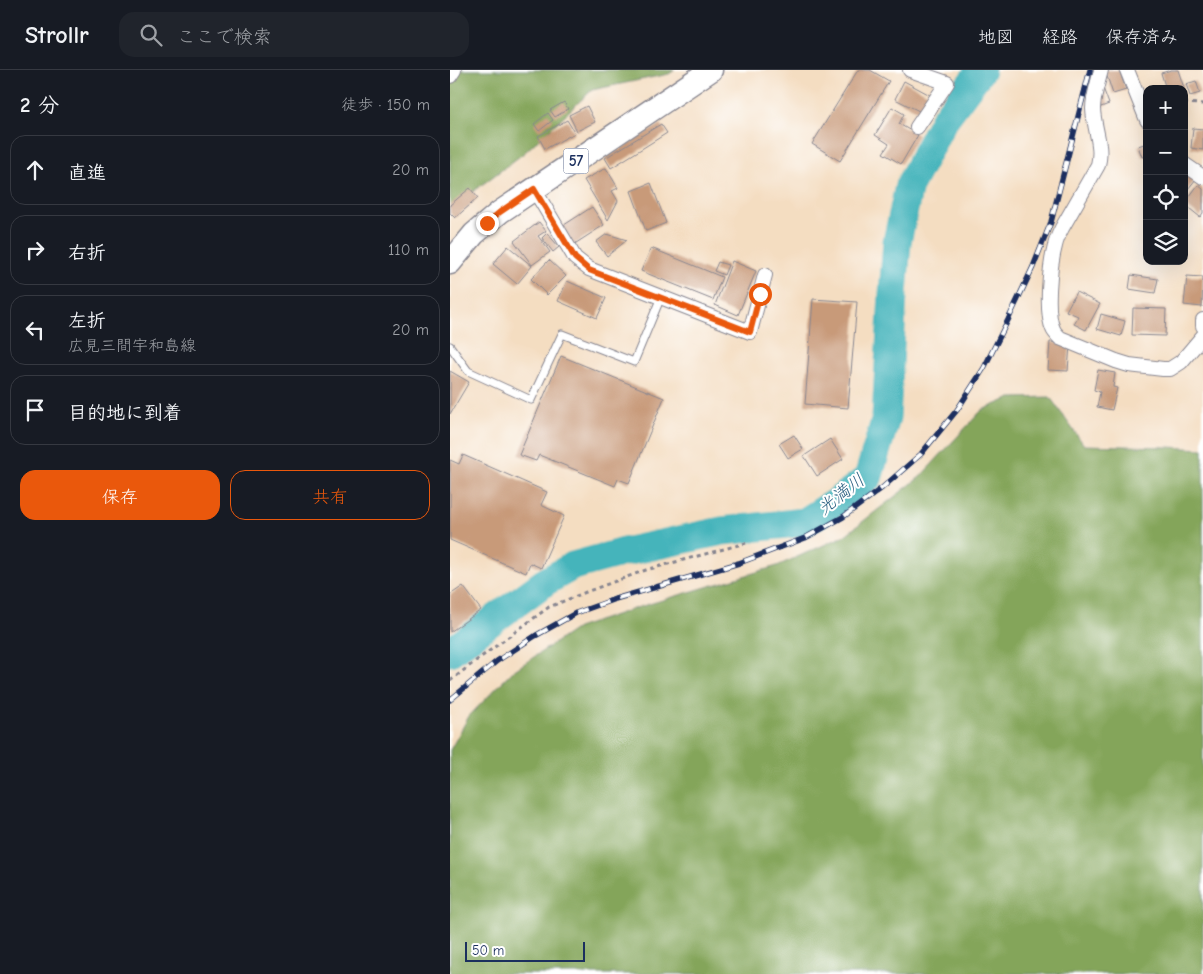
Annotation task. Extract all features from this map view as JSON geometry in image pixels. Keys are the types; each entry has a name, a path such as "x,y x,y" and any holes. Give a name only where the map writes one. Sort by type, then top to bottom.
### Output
{"main road":[{"name":"57","path":"451,261 474,234 500,212 711,70"}],"street":[{"path":"450,76 454,70"},
{"path":"910,70 947,82 917,127"},
{"path":"1101,70 1093,107 1100,158 1098,165 1062,228 1054,247 1049,297 1052,328 1060,338 1116,361 1129,365 1163,369 1170,368 1181,362 1203,336"},
{"path":"1127,70 1143,110"},
{"path":"1188,167 1203,177"},
{"path":"534,189 575,258 589,270 750,332 765,275"},
{"path":"1203,320 1203,326"}],"lane":[{"path":"450,346 468,371 531,400 562,334 634,362 661,298"}],"path":[{"path":"1188,103 1203,104"},
{"path":"450,681 550,607 646,570 746,543"}],"green space":[{"path":"450,70 675,70 669,74 592,90 524,153 450,209"},
{"path":"1050,397 1084,445 1203,449 1203,974 450,974 450,750 469,716 513,671 577,628 639,607 777,566 844,536 920,477 982,410 1011,398"}],"building":[{"path":"858,70 870,70 889,81 840,161 812,144"},
{"path":"1105,70 1119,70 1126,90 1113,94"},
{"path":"1178,70 1183,85 1165,85 1161,73"},
{"path":"904,81 930,95 921,112 895,99"},
{"path":"1196,81 1200,93 1190,96 1188,85 1186,84"},
{"path":"1103,88 1109,104 1101,107 1096,91"},
{"path":"564,102 568,109 555,117 550,110"},
{"path":"587,106 595,122 577,131 569,115"},
{"path":"892,107 904,114 899,124 918,135 901,164 883,153 889,144 875,135"},
{"path":"548,113 553,120 539,131 534,124"},
{"path":"567,120 575,133 545,149 538,136"},
{"path":"661,124 667,133 611,168 605,158"},
{"path":"1193,128 1203,129 1203,150 1191,148"},
{"path":"1143,144 1143,157 1142,157 1138,146"},
{"path":"606,168 618,188 612,191 618,201 608,220 584,180"},
{"path":"1188,173 1196,179 1188,189"},
{"path":"651,183 666,223 646,231 631,191"},
{"path":"1198,185 1203,189 1203,213 1200,217 1188,207 1188,199"},
{"path":"470,188 478,198 455,218 450,213 450,205"},
{"path":"592,207 604,225 573,245 561,227"},
{"path":"539,222 546,231 538,236 550,252 532,265 514,241"},
{"path":"547,233 559,247 553,252 542,238"},
{"path":"607,234 627,240 607,256 596,242"},
{"path":"508,246 532,266 517,284 493,264"},
{"path":"651,248 722,277 713,300 641,271"},
{"path":"549,260 566,276 547,295 531,279"},
{"path":"732,261 756,271 738,315 715,305"},
{"path":"718,262 728,265 724,275 714,271"},
{"path":"1131,275 1158,279 1155,293 1129,289"},
{"path":"1187,276 1203,277 1202,307 1184,305"},
{"path":"567,281 606,298 597,318 558,301"},
{"path":"1076,292 1100,304 1086,330 1074,324 1078,316 1066,311"},
{"path":"813,299 857,302 848,408 805,404"},
{"path":"1133,308 1166,309 1165,336 1132,335"},
{"path":"1101,314 1125,321 1121,336 1097,329"},
{"path":"1050,342 1070,344 1068,371 1048,370"},
{"path":"561,356 664,398 629,483 618,479 615,486 539,455 536,461 519,455"},
{"path":"1098,370 1115,373 1113,387 1117,388 1112,410 1097,407 1100,392 1094,390"},
{"path":"450,371 469,382 450,414"},
{"path":"794,435 803,449 788,458 779,444"},
{"path":"830,439 843,459 817,476 804,456"},
{"path":"463,455 547,492 541,505 564,516 541,568 530,563 526,573 450,540 450,460 459,464"},
{"path":"463,586 481,610 450,632 450,595"}],"waterway":[{"name":"光満川","path":"450,652 545,582 573,566 624,552 722,531 805,522 868,478 886,418 897,242 909,186 943,121 981,70"}],"railway":[{"path":"450,700 497,661 535,636 576,613 615,599 739,563 805,538 843,517 882,488 921,454 957,410 984,368 1033,267 1051,222 1090,70"}],"route":[{"path":"487,223 534,189 575,258 589,270 750,332 760,294"}]}
